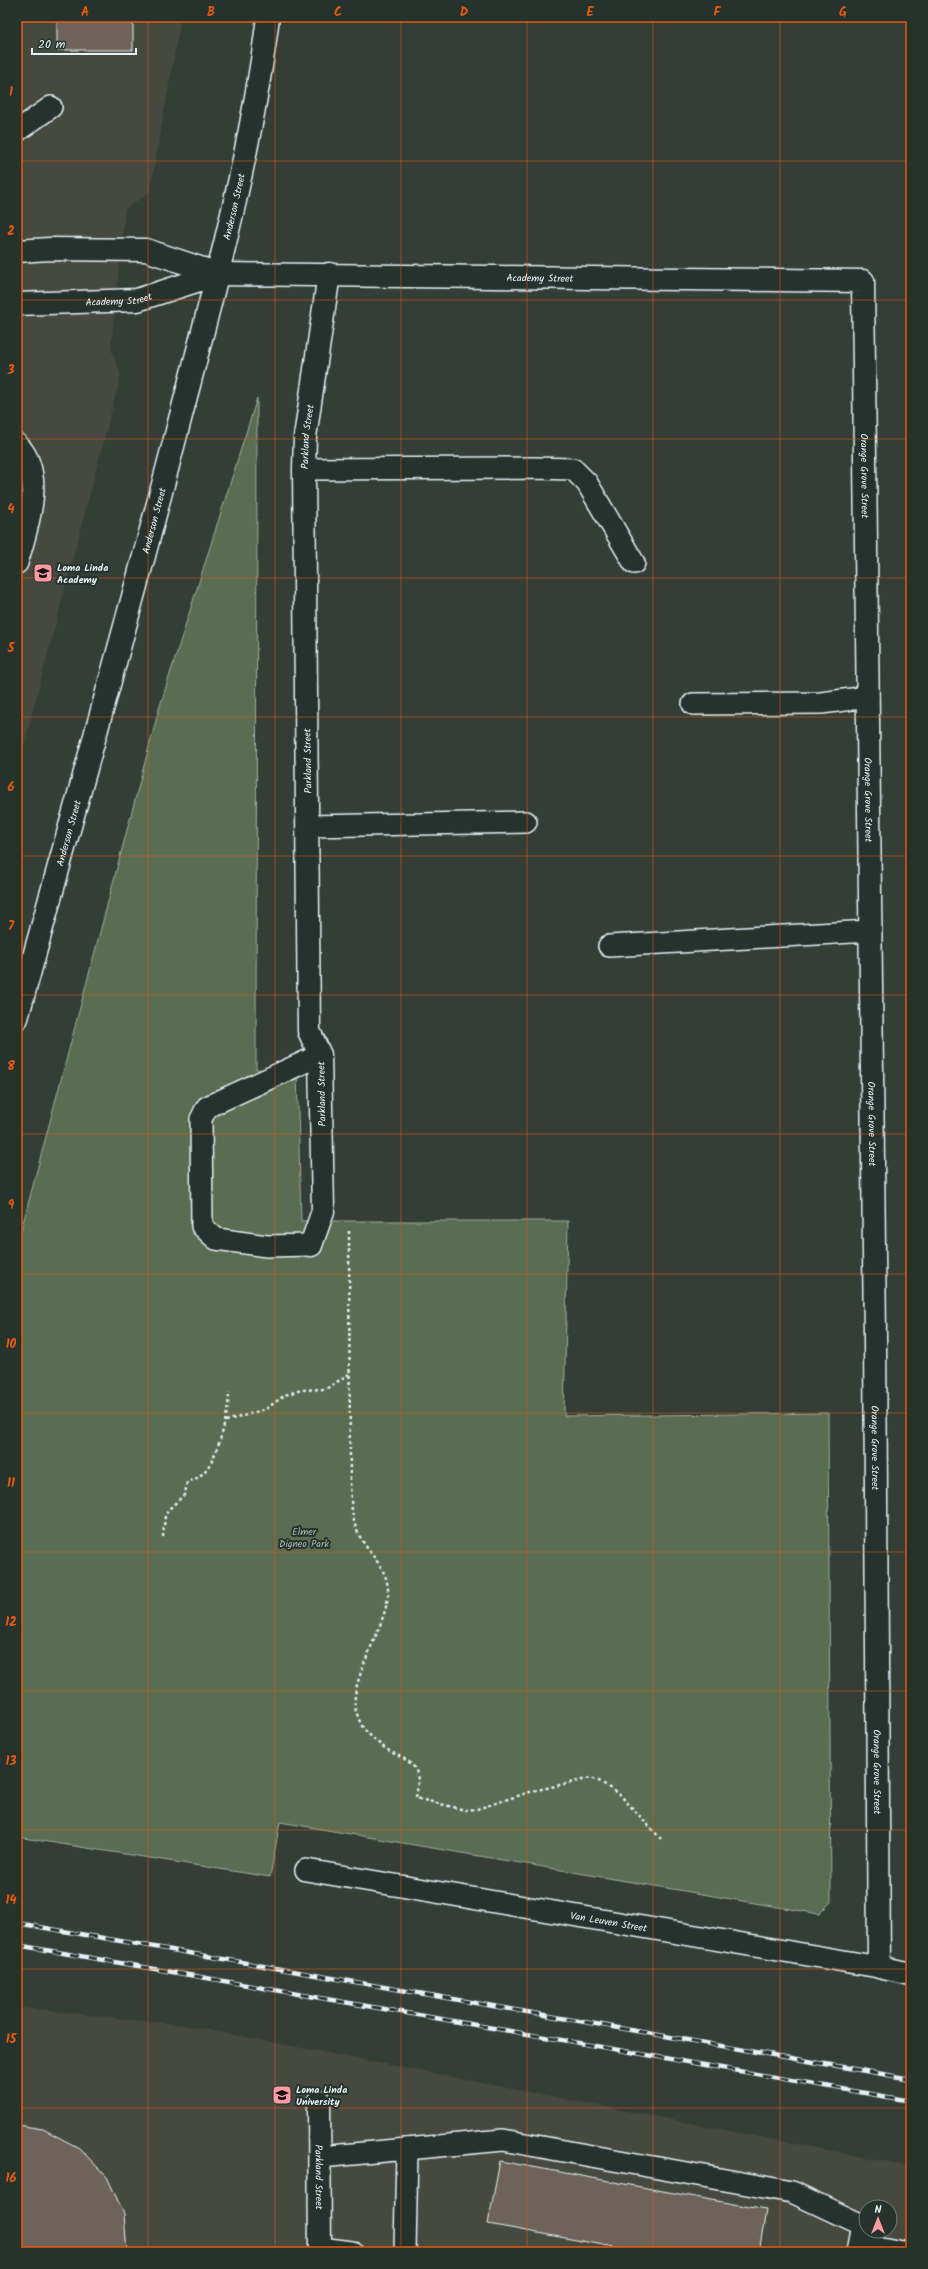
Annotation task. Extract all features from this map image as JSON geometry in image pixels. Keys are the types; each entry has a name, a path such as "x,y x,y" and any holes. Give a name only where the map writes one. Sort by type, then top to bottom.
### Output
{"street":[{"name":"Anderson Street","path":"17,1018 158,502 218,274 260,81 268,17"},
{"name":"Academy Street","path":"17,251 50,249 146,250 218,274"},
{"name":"Academy Street","path":"17,304 137,300 218,274 329,274 863,281"},
{"name":"Parkland Street","path":"311,1245 323,1211 320,1054 309,1031 304,469 305,437 329,274"},
{"name":"Orange Grove Street","path":"863,281 879,1968"},
{"name":"Van Leuven Street","path":"879,1968 911,1974"},
{"name":"Parkland Street","path":"319,2101 320,2250"}],"lane":[{"path":"17,131 51,108"},
{"path":"17,444 23,450 33,482 30,516 17,564"},
{"path":"304,469 573,469 587,483 634,563"},
{"path":"693,704 821,703 868,697"},
{"path":"308,826 526,822"},
{"path":"609,946 870,931"},
{"path":"311,1245 267,1246 216,1239 202,1226 201,1119 207,1107 320,1054"},
{"name":"Van Leuven Street","path":"306,1870 879,1968"},
{"path":"320,2156 503,2140 792,2192 862,2225 858,2248 903,2252"},
{"path":"406,2252 407,2149"},
{"path":"320,2250 352,2252"}],"path":[{"path":"349,1228 349,1374 352,1507 356,1528 381,1565 388,1581 385,1611 356,1692 355,1709 364,1729 388,1751 410,1762 417,1773 416,1798 464,1810 477,1809 533,1791 591,1778 601,1782 621,1796 661,1838"},
{"path":"226,1421 266,1409 285,1394 301,1390 326,1389 349,1374"},
{"path":"163,1537 165,1516 169,1509 185,1494 187,1482 196,1479 205,1472 226,1421 229,1392"}],"shaded area":[{"name":"Loma Linda Academy","path":"17,17 181,17 150,192 125,209 111,348 121,375 17,772"},
{"name":"Loma Linda University","path":"17,2007 183,2025 911,2166 911,2252 17,2252"}],"green space":[{"name":"Elmer Digneo Park","path":"257,398 256,1069 297,1071 301,1221 568,1221 564,1416 828,1413 831,1902 819,1914 280,1822 270,1877 17,1837 17,1246 159,709"}],"building":[{"path":"57,17 133,17 133,50 57,50"},
{"path":"17,2125 43,2129 79,2148 107,2177 124,2214 127,2252 17,2252"},
{"path":"500,2161 766,2210 759,2252 642,2252 488,2224"}],"railway":[{"path":"17,1923 911,2079"},
{"path":"17,1945 911,2101"}],"place":[{"name":"Loma Linda Academy","path":"43,573"},
{"name":"Loma Linda University","path":"282,2095"}]}
